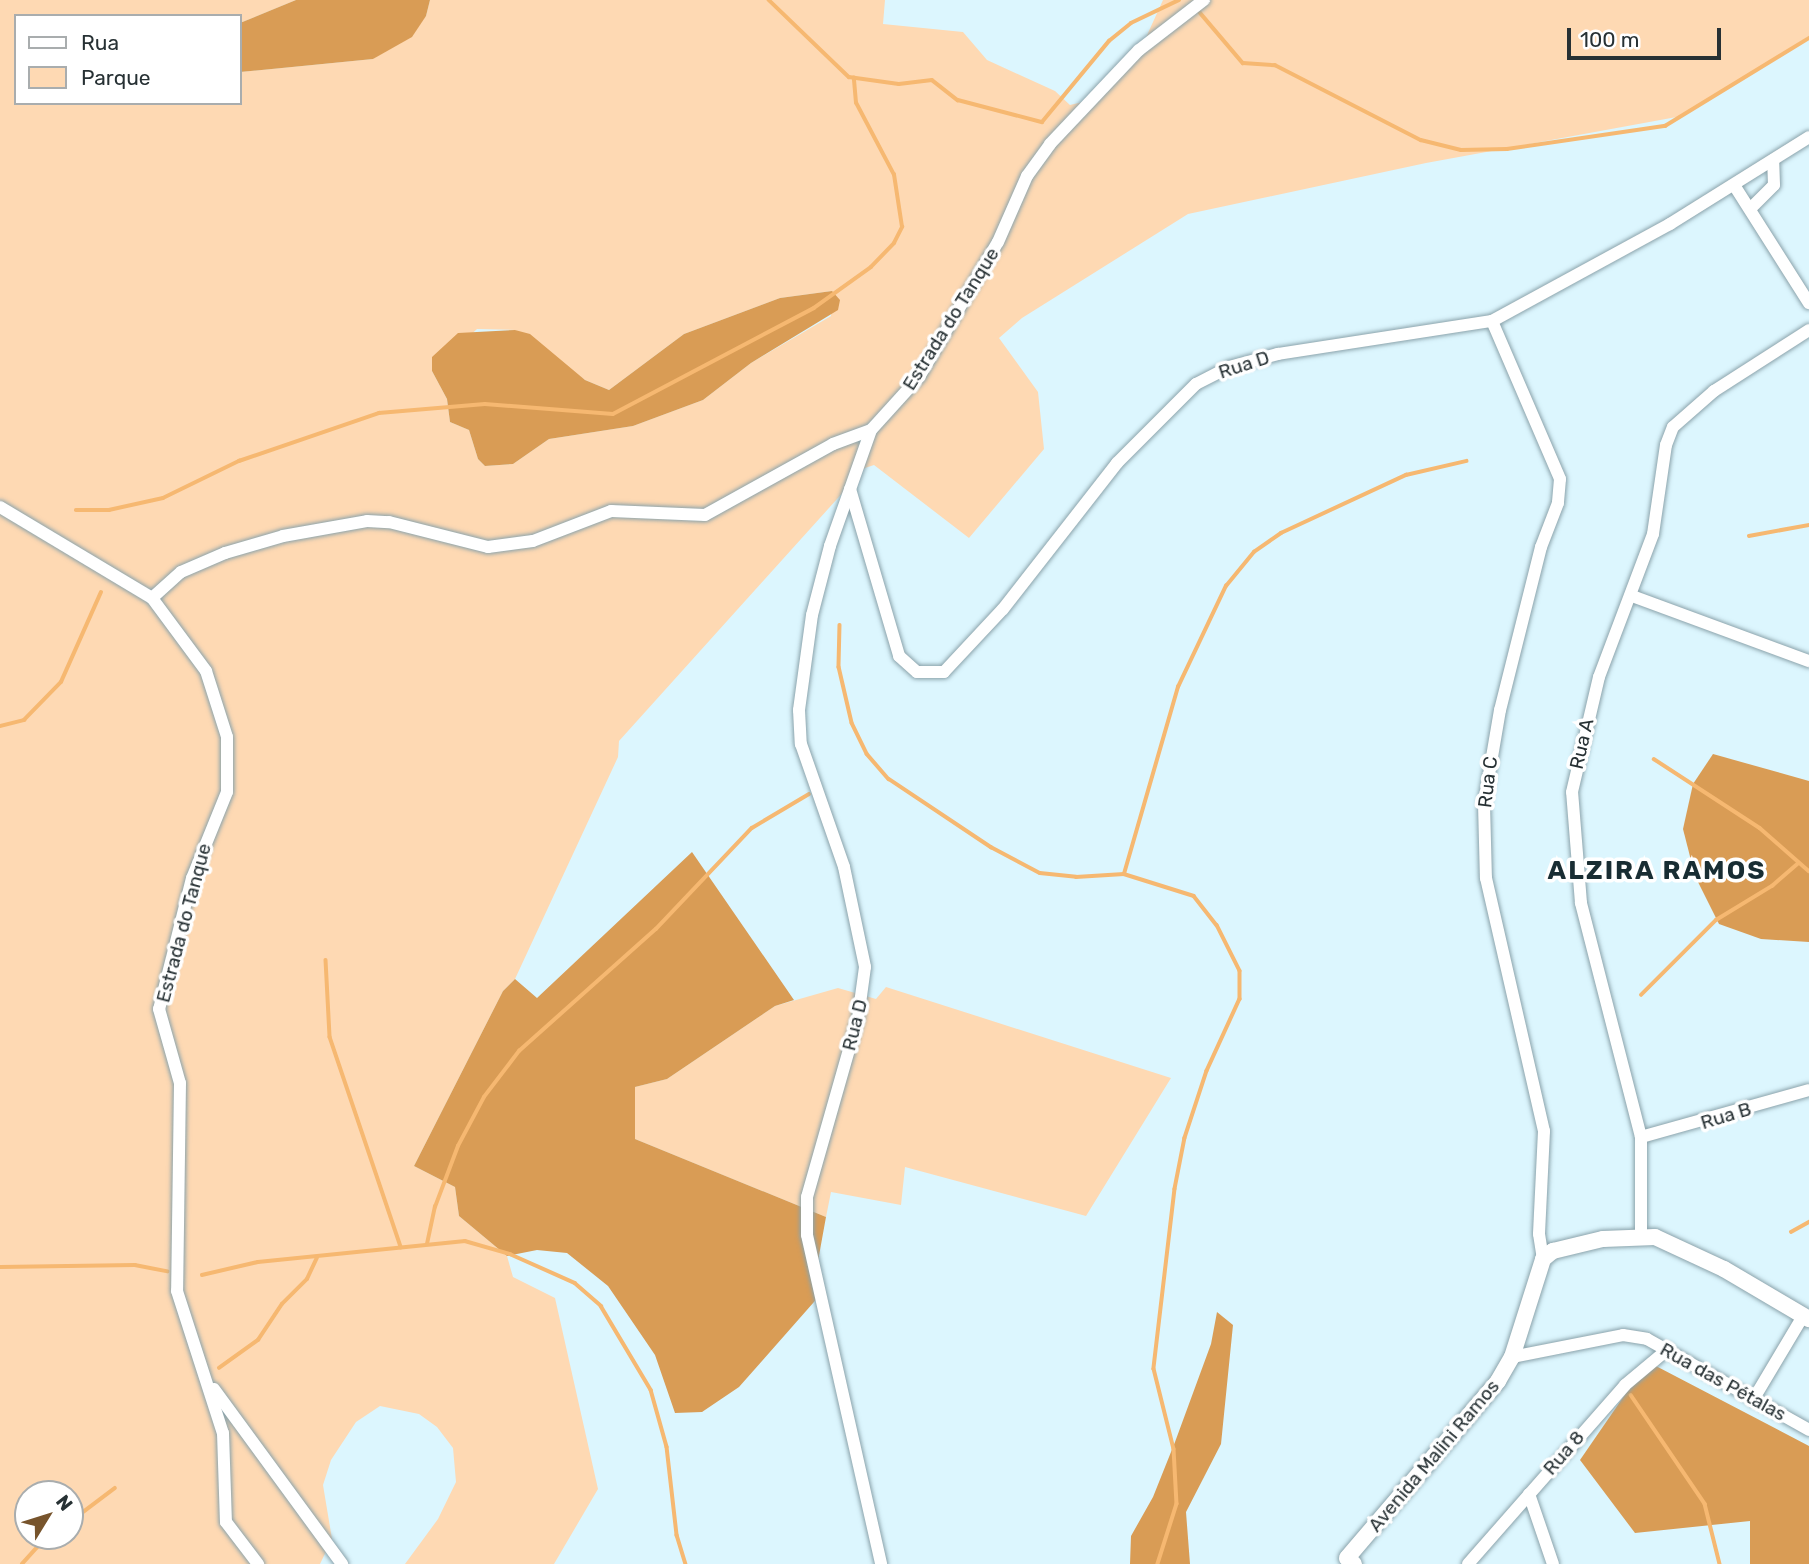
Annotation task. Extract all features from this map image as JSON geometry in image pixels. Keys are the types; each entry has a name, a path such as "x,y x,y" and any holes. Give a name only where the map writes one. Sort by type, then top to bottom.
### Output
{"street":[{"name":"Estrada do Tanque","path":"258,1564 226,1522 223,1433 177,1291 180,1083 159,1009 192,877 227,792 230,757 206,671 152,597 181,572 225,553 283,536 367,521 389,522 488,547 533,541 611,511 705,515 833,444 871,430 919,377 998,243 1027,176 1050,144 1129,59 1204,0"},
{"name":"Rua D","path":"850,489 896,649 907,666 935,675 953,666 1117,463 1196,384 1229,367 1278,354 1492,321 1734,185 1809,137"},
{"path":"1750,209 1774,185 1773,160"},
{"path":"1734,185 1809,303"},
{"name":"Rua C","path":"1492,321 1560,479 1558,503 1541,547 1500,710 1483,816 1486,878 1544,1131 1539,1234 1544,1259"},
{"name":"Rua A","path":"1641,1235 1641,1137 1581,903 1573,802 1599,677 1632,596 1660,508 1665,445 1673,427 1713,391 1809,330"},
{"name":"Rua D","path":"871,430 812,615 799,710 802,744 855,910 865,985 805,1214 818,1299 881,1564"},
{"path":"0,507 152,597"},
{"path":"1632,596 1809,661"},
{"name":"Rua B","path":"1641,1137 1809,1090"},
{"path":"1544,1259 1577,1244 1641,1235 1680,1246 1806,1317 1753,1399"},
{"name":"Avenida Malini Ramos","path":"1348,1562 1484,1399 1512,1357 1544,1259"},
{"name":"Rua das Pétalas","path":"1512,1357 1623,1335 1668,1349 1809,1430"},
{"name":"Rua 8","path":"1468,1564 1625,1385 1668,1349"},
{"path":"208,1381 342,1564"},
{"path":"1529,1494 1553,1564"}],"green space":[{"path":"0,0 296,0 242,22 242,14 14,14 14,105 242,105 242,72 373,59 426,16 430,0 885,0 883,24 963,32 987,60 1055,91 1070,105 1095,99 1138,55 1163,0 1809,0 1809,36 1682,116 1426,163 1188,214 1022,318 999,338 1038,392 1044,449 969,538 874,465 865,468 619,741 618,757 515,979 503,991 414,1166 455,1187 459,1216 507,1256 513,1277 555,1298 598,1489 554,1564 405,1564 438,1519 456,1482 453,1448 437,1427 419,1414 380,1406 356,1422 331,1460 323,1485 332,1539 320,1564 0,1564","holes":["832,291 831,316 751,363 703,400 633,426 549,439 513,464 485,466 478,459 469,430 450,422 447,399 432,371 477,329 515,330 585,380 609,390 684,334 780,298"]},
{"path":"886,987 1171,1078 1086,1216 905,1167 901,1205 831,1192 826,1217 635,1139 635,1087 667,1079 775,1006 838,988 876,999"}],"shaded area":[{"path":"296,0 430,0 426,16 412,37 373,59 242,72 242,22"},
{"path":"832,291 840,300 838,310 751,363 703,400 633,426 549,439 513,464 485,466 478,459 469,430 450,422 447,399 432,371 432,357 458,333 515,330 530,334 585,380 609,390 684,334 780,298"},
{"path":"1713,754 1809,781 1809,942 1761,939 1719,924 1695,876 1683,829 1693,784"},
{"path":"692,852 794,1000 775,1006 667,1079 635,1087 635,1139 826,1217 816,1272 821,1294 739,1387 702,1412 675,1413 655,1355 608,1286 567,1253 537,1250 507,1256 459,1216 455,1187 414,1166 503,991 515,979 537,998"},
{"path":"1217,1312 1233,1325 1221,1444 1186,1512 1190,1564 1130,1564 1131,1536 1153,1497 1175,1442 1211,1344"},
{"path":"1654,1365 1809,1446 1809,1564 1750,1564 1750,1521 1635,1533 1580,1460 1635,1380"}],"waterway":[{"path":"769,0 849,77 899,84 932,80 958,100 1042,122 1109,41 1131,23 1179,0"},
{"path":"1197,9 1243,63 1275,65 1421,140 1461,150 1507,149 1665,126 1809,38"},
{"path":"76,510 109,510 163,498 239,461 379,413 485,404 613,414 814,308 871,267 894,243 902,227 894,175 856,103 854,78"},
{"path":"1124,874 1178,687 1226,586 1254,552 1281,533 1406,475 1466,461"},
{"path":"1749,536 1809,525"},
{"path":"0,726 24,720 61,682 101,592"},
{"path":"840,625 839,667 852,723 867,754 889,779 991,847 1040,873 1076,877 1124,874 1194,896 1217,925 1240,971 1240,999 1207,1071 1185,1138 1175,1189 1154,1369 1174,1449 1177,1504 1158,1564"},
{"path":"1654,759 1760,828 1809,871"},
{"path":"427,1244 435,1207 458,1146 484,1097 519,1051 656,929 752,828 809,794"},
{"path":"1641,995 1716,920 1772,886 1798,863"},
{"path":"326,960 330,1037 401,1247"},
{"path":"1791,1232 1809,1222"},
{"path":"202,1275 258,1262 465,1241 510,1254 575,1283 601,1306 651,1390 667,1447 677,1535 686,1564"},
{"path":"219,1368 258,1340 282,1304 307,1279 317,1258"},
{"path":"0,1267 135,1265 167,1271"},
{"path":"1631,1395 1705,1504 1720,1564"},
{"path":"84,1511 115,1488"},
{"path":"22,1564 34,1550"}],"district":[{"name":"ALZIRA RAMOS","path":"1657,871"}]}
